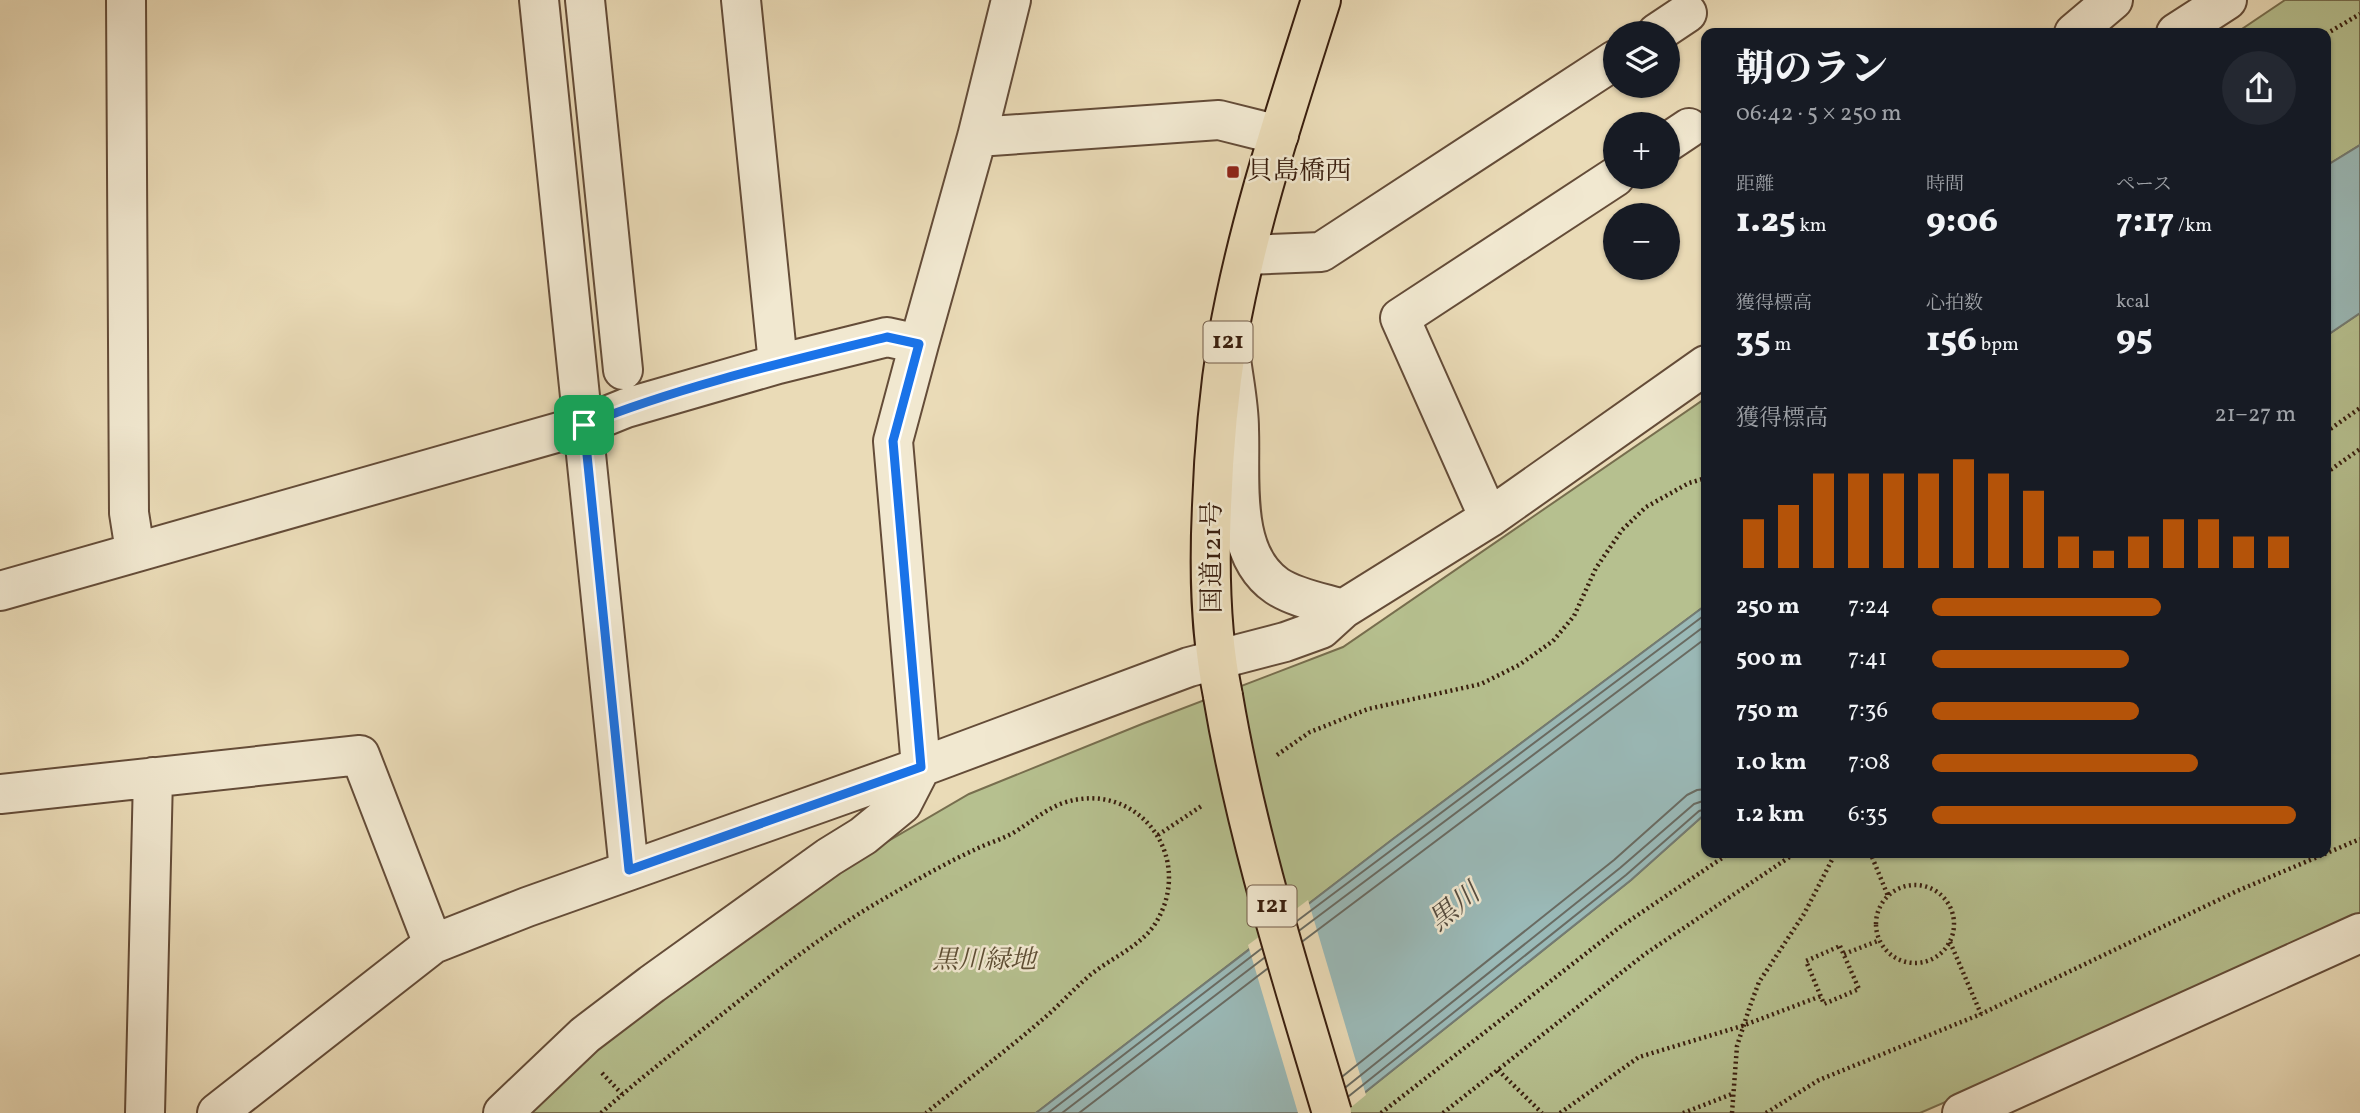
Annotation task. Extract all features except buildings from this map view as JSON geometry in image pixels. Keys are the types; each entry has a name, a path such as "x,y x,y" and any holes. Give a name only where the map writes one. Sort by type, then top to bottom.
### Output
{"highway":[{"name":"国道121号","path":"1321,0 1279,135 1246,255 1228,336 1215,429 1210,593 1219,679 1251,835 1332,1113"}],"street":[{"path":"126,0 129,513 135,551"},
{"path":"539,0 629,870"},
{"path":"585,0 623,370"},
{"path":"741,0 778,364"},
{"path":"503,1113 585,1035 829,857 863,836 902,804 921,767 893,441 977,137 1011,0"},
{"path":"2080,28 2113,0"},
{"path":"2184,28 2227,0"},
{"path":"1246,255 1321,252 1603,68"},
{"path":"977,137 1219,120 1279,135"},
{"path":"1489,518 1400,318 1603,185"},
{"path":"1228,336 1240,426 1240,514 1250,549 1265,576 1279,587 1343,609"},
{"path":"0,591 584,425 626,408 778,364 887,337 919,344"},
{"path":"217,1113 433,944 1189,667 1219,679 1285,642 1321,628 1343,609 1489,518 1701,369"},
{"path":"0,794 360,755 433,944"},
{"path":"145,1113 153,777"},
{"path":"1962,1113 2360,933"}],"path":[{"path":"2331,31 2360,14"},
{"path":"2331,428 2360,408"},
{"path":"2331,469 2360,449"},
{"path":"1267,762 1310,732 1368,709 1481,684 1519,665 1553,641 1574,616 1596,568 1622,530 1646,507 1689,483 1701,479"},
{"path":"601,1113 797,955 878,902 939,867 1012,833 1048,809 1065,802 1087,798 1110,800 1131,809 1149,823 1169,862 1170,885 1164,907 1153,927 1091,975 1049,1014 926,1113"},
{"path":"1157,835 1212,799"},
{"path":"2331,851 2360,839"},
{"path":"1381,1113 1620,927 1722,858"},
{"path":"1443,1113 1645,954 1788,858"},
{"path":"1732,1113 1737,1046 1759,982 1804,914 1833,858"},
{"path":"1872,858 1888,896"},
{"path":"1766,1113 1819,1080 1981,1014 2238,891 2315,858"},
{"path":"1919,885 1934,889 1945,899 1952,912 1954,928 1950,942 1940,954 1926,961 1911,962 1896,958 1880,940 1876,920 1881,905 1888,896 1904,886 1919,885"},
{"path":"1843,954 1880,940"},
{"path":"1950,942 1981,1014"},
{"path":"1840,946 1843,954 1859,989 1824,1004 1806,961 1840,946"},
{"path":"1560,1113 1639,1057 1742,1026 1821,996"},
{"path":"1498,1070 1542,1113"},
{"path":"607,1078 622,1094"},
{"path":"1683,1113 1732,1094"}],"green space":[{"path":"2285,0 2360,0 2360,145 2331,163 2331,28 2243,28"},
{"path":"2360,313 2360,917 2149,1014 1920,1113 1339,1113 1631,880 1701,817 1701,858 2331,858 2331,333"},
{"name":"黒川緑地","path":"1701,401 1701,609 1393,839 1036,1113 524,1113 577,1064 813,885 969,794 1343,647"}],"water":[{"path":"2360,145 2360,313 2331,333 2331,163"},
{"name":"黒川","path":"1701,609 1701,817 1631,880 1339,1113 1036,1113 1393,839"}],"pier":[{"path":"1308,900 1366,1095 1344,1113 1298,1113 1248,945"}],"place":[{"name":"貝島橋西","path":"1233,172"}],"route":[{"path":"887,337 919,344 893,441 921,767 629,870 584,425 626,408 778,364 887,337"}]}
